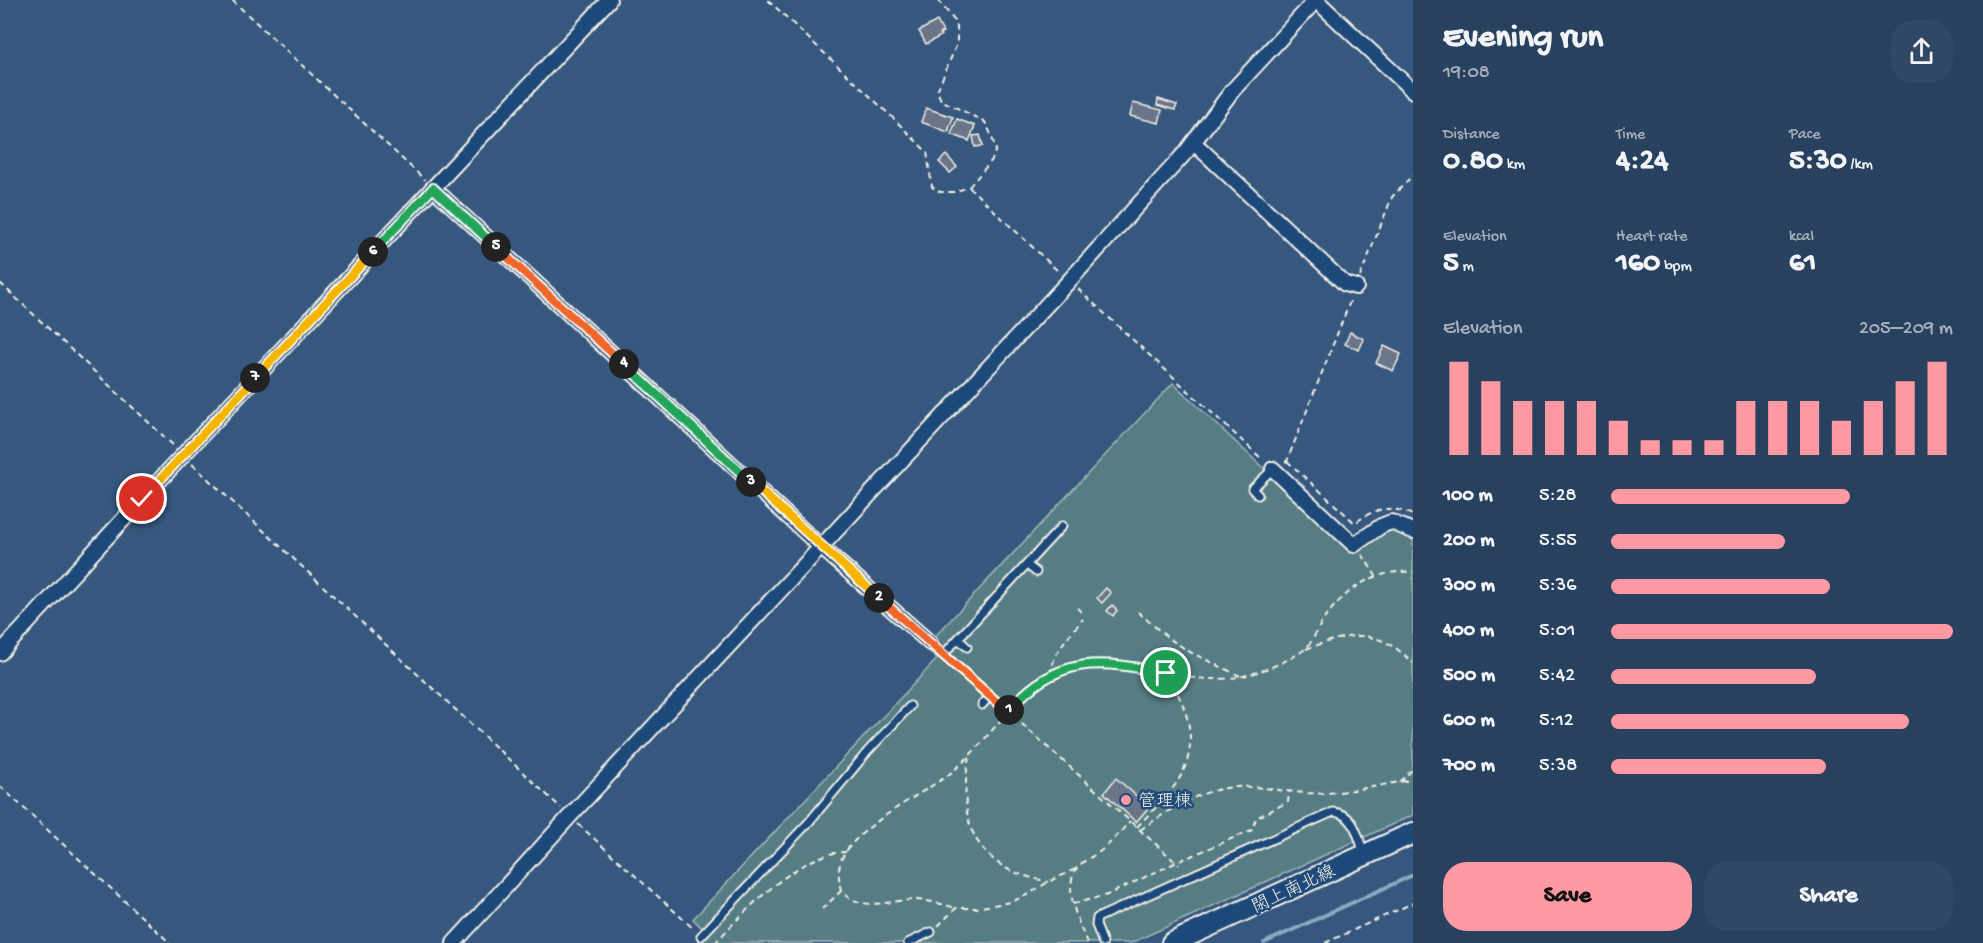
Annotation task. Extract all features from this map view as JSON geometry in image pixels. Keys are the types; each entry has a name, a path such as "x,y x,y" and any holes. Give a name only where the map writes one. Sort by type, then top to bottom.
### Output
{"street":[{"path":"0,653 609,0"},
{"path":"454,943 1069,281 1194,143 1232,91 1316,0 1413,91"},
{"path":"1194,143 1345,284 1356,287"},
{"path":"433,188 821,547 930,643"},
{"path":"1273,469 1354,545 1380,526 1392,522 1413,531"},
{"name":"閖上南北線","path":"1172,943 1413,833"}],"lane":[{"path":"1258,495 1252,489 1273,469"},
{"path":"943,655 1062,526"},
{"path":"1027,565 1036,572"},
{"path":"958,639 967,647"},
{"path":"930,643 1008,712"},
{"path":"982,705 990,696"},
{"path":"701,936 808,822 868,751 910,706"},
{"path":"1103,943 1096,925 1097,918 1333,812 1342,813 1349,818 1365,855"},
{"path":"908,943 931,932"}],"path":[{"path":"232,0 433,188"},
{"path":"768,0 927,152 933,187 940,192 954,192 969,187 992,160 996,150 985,122 941,100 937,91 957,44 957,24 938,0"},
{"path":"969,187 1273,469 1287,461 1392,197 1413,175"},
{"path":"0,283 701,936"},
{"path":"1287,461 1355,523 1379,509 1398,509 1413,515"},
{"path":"1354,545 1376,576"},
{"path":"1306,649 1331,610 1342,597 1357,586 1376,576 1413,572"},
{"path":"1077,608 1084,614"},
{"path":"1138,612 1167,637 1240,676"},
{"path":"1051,675 1051,667 1057,654 1083,620"},
{"path":"1130,821 1104,849 1075,869 1011,902 976,909 956,908 913,900 863,904 848,898 841,891 838,878 840,862 873,825 950,774 969,757 1030,689 1051,675 1080,665 1099,663 1212,679 1240,676 1267,669 1306,649 1344,636 1380,639 1392,645 1413,663"},
{"path":"1139,828 1182,775 1189,750 1191,737 1187,711 1166,673"},
{"path":"1008,712 1178,863"},
{"path":"969,757 964,801 967,819 975,835 985,850 1003,866 1022,875 1048,882"},
{"path":"1400,782 1413,769"},
{"path":"1139,828 1191,798 1213,789 1241,787 1325,793 1413,780"},
{"path":"0,786 170,943"},
{"path":"1073,904 1107,895 1252,830 1256,818 1288,802 1289,792"},
{"path":"715,943 745,910 801,866 825,855 847,852"},
{"path":"1075,869 1073,904 1087,943"},
{"path":"822,909 841,891"},
{"path":"1325,943 1413,903"},
{"path":"931,932 956,908"}],"green space":[{"path":"1173,383 1347,547 1389,528 1413,537 1413,815 1131,943 700,943 709,935 693,919 937,659 925,647"}],"building":[{"path":"937,21 943,32 940,33 941,36 926,44 919,31"},
{"path":"1158,99 1177,105 1175,110 1157,105"},
{"path":"1133,103 1162,110 1159,123 1130,116"},
{"path":"926,108 953,117 948,132 921,122"},
{"path":"957,119 975,126 969,141 951,134"},
{"path":"980,135 983,146 975,147 973,136"},
{"path":"946,155 957,167 950,173 939,162"},
{"path":"1350,332 1364,339 1359,350 1345,344"},
{"path":"1384,346 1401,354 1393,371 1376,363"},
{"path":"1106,588 1111,593 1102,603 1097,598"},
{"path":"1112,605 1117,610 1113,616 1107,611"},
{"name":"管理棟","path":"1116,778 1149,807 1136,822 1104,793"}],"waterway":[{"path":"1264,943 1413,875"}],"place":[{"name":"管理棟","path":"1126,800"}],"route":[{"path":"142,499 433,188 821,547 1008,712 1043,679 1080,665 1116,664 1166,673"}]}
